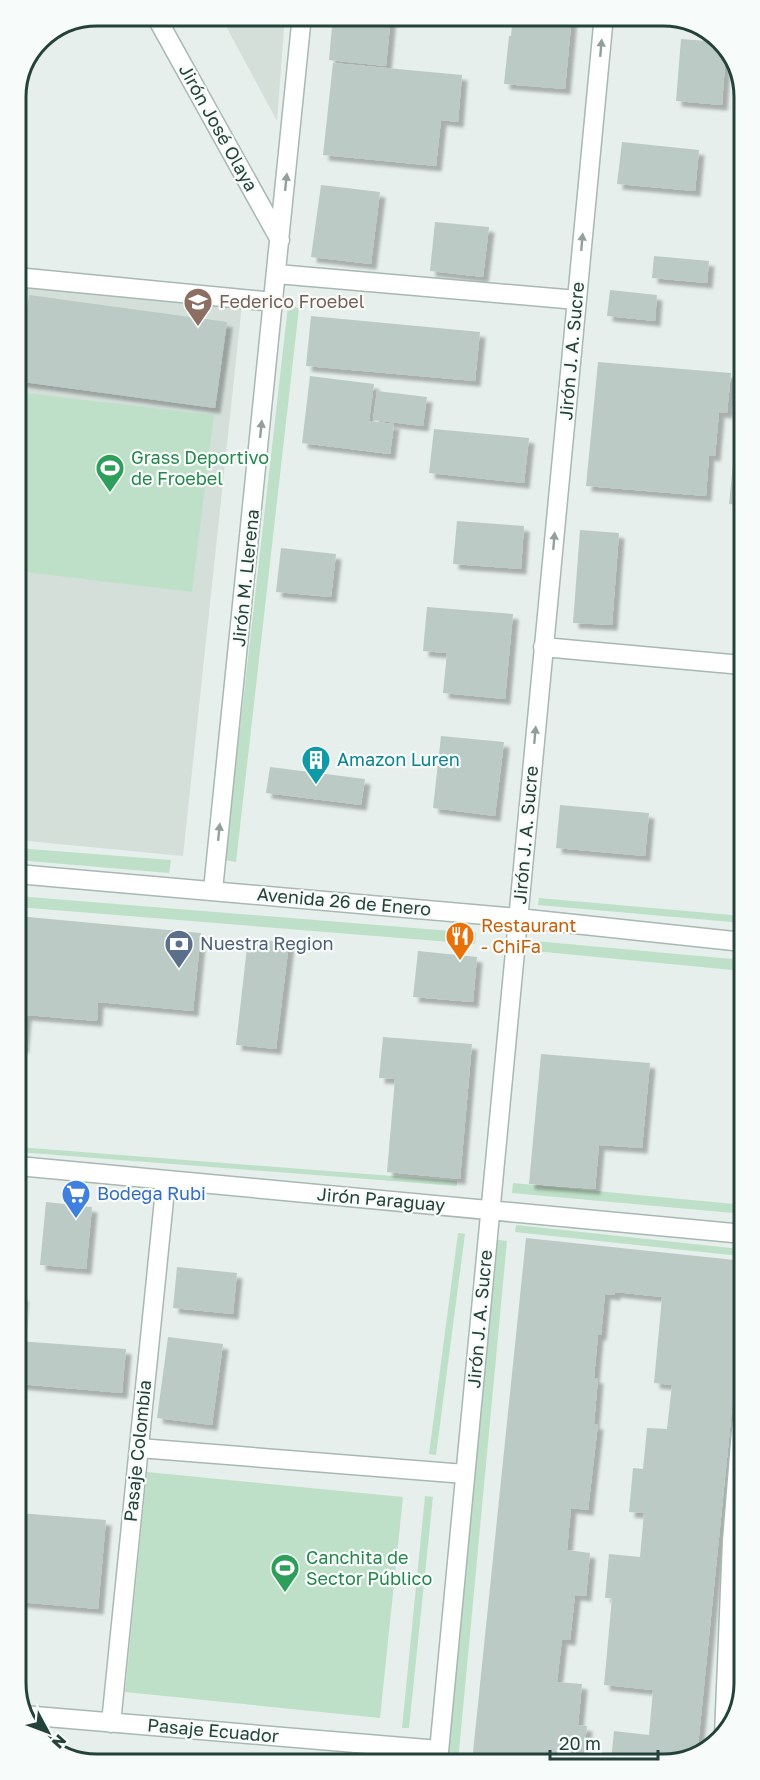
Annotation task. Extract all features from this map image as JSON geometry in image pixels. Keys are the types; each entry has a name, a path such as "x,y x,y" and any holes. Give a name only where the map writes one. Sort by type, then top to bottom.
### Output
{"street":[{"name":"Jirón José Olaya","path":"161,26 280,240"},
{"name":"Jirón M. Llerena","path":"213,890 301,26"},
{"name":"Jirón J. A. Sucre","path":"439,1754 603,26"},
{"path":"277,274 577,300"},
{"path":"26,278 274,302"},
{"path":"543,647 734,664"},
{"name":"Avenida 26 de Enero","path":"26,875 518,918 734,941"},
{"name":"Jirón Paraguay","path":"26,1167 734,1233"},
{"name":"Pasaje Colombia","path":"111,1723 166,1180"},
{"path":"139,1448 465,1474"},
{"path":"725,1718 734,1606"},
{"name":"Pasaje Ecuador","path":"34,1716 419,1754"}],"shaded area":[{"path":"226,26 284,26 277,121"},
{"path":"26,282 242,304 183,856 26,841"}],"green space":[{"path":"288,306 299,308 236,862 225,860"},
{"name":"Grass Deportivo de Froebel","path":"26,393 214,415 192,592 26,572"},
{"path":"26,849 171,860 169,873 26,861"},
{"path":"26,897 476,933 475,944 26,908"},
{"path":"539,898 734,915 734,922 538,905"},
{"path":"535,941 734,959 734,970 534,951"},
{"path":"26,1148 457,1181 457,1186 26,1153"},
{"path":"513,1183 734,1204 734,1213 512,1193"},
{"path":"516,1225 734,1248 734,1255 515,1232"},
{"path":"458,1233 465,1234 436,1455 429,1454"},
{"path":"492,1239 507,1241 459,1754 444,1754"},
{"path":"147,1472 403,1497 380,1718 125,1692"},
{"path":"425,1496 433,1497 409,1728 402,1728"}],"building":[{"path":"332,26 390,26 386,66 329,60"},
{"path":"512,26 571,26 565,89 504,84 509,36 511,36"},
{"path":"681,39 708,41 725,61 722,105 676,101"},
{"path":"333,63 462,75 458,122 441,120 436,166 323,155"},
{"path":"622,142 699,150 695,191 617,184"},
{"path":"321,185 380,192 371,264 311,257"},
{"path":"435,222 489,227 483,277 430,271"},
{"path":"654,256 709,261 707,283 652,278"},
{"path":"610,290 657,295 655,321 607,316"},
{"path":"29,295 227,322 215,408 26,382 26,315"},
{"path":"311,316 480,332 475,381 306,366"},
{"path":"598,362 731,373 727,413 719,412 715,456 709,455 706,496 586,486"},
{"path":"310,376 374,384 369,421 394,424 390,454 302,443"},
{"path":"377,391 427,397 423,426 373,420"},
{"path":"434,429 529,438 524,483 429,473"},
{"path":"734,454 734,504 729,504"},
{"path":"457,521 524,526 521,569 453,564"},
{"path":"580,530 619,533 612,625 573,623"},
{"path":"281,548 336,554 331,597 276,592"},
{"path":"427,607 513,614 505,699 443,693 447,653 423,651"},
{"path":"441,736 504,742 495,816 433,808"},
{"name":"Amazon Luren","path":"270,767 365,779 361,805 266,793"},
{"path":"560,805 649,813 645,856 556,848"},
{"path":"26,917 201,933 193,1011 98,1002 97,1021 26,1015"},
{"path":"248,938 289,943 276,1049 236,1045"},
{"path":"418,951 477,957 473,1002 413,997"},
{"path":"383,1037 472,1044 460,1179 387,1172 395,1079 379,1078"},
{"path":"541,1054 650,1063 642,1148 599,1145 595,1189 529,1184"},
{"path":"46,1202 92,1207 86,1269 40,1265"},
{"path":"526,1238 734,1260 734,1388 698,1745 673,1754 612,1754 614,1731 649,1735 653,1690 604,1685 612,1598 605,1598 609,1554 640,1557 644,1513 629,1512 633,1468 643,1469 647,1428 667,1429 672,1385 654,1383 662,1297 615,1292 615,1295 605,1294 601,1335 598,1335 594,1378 598,1378 594,1424 598,1424 588,1510 571,1508 567,1550 590,1553 586,1596 575,1595 570,1640 562,1639 557,1682 582,1684 578,1725 587,1726 584,1754 473,1754"},
{"path":"177,1267 237,1273 233,1314 173,1308"},
{"path":"168,1337 223,1344 212,1425 157,1418"},
{"path":"26,1342 126,1349 122,1393 26,1385"},
{"path":"26,1514 106,1520 98,1609 26,1603"}],"place":[{"name":"Federico Froebel","path":"198,328"},
{"name":"Grass Deportivo de Froebel","path":"110,494"},
{"name":"Amazon Luren","path":"316,786"},
{"name":"Restaurant - ChiFa","path":"460,962"},
{"name":"Nuestra Region","path":"179,970"},
{"name":"Bodega Rubi","path":"76,1220"},
{"name":"Canchita de Sector Público","path":"285,1594"}]}
